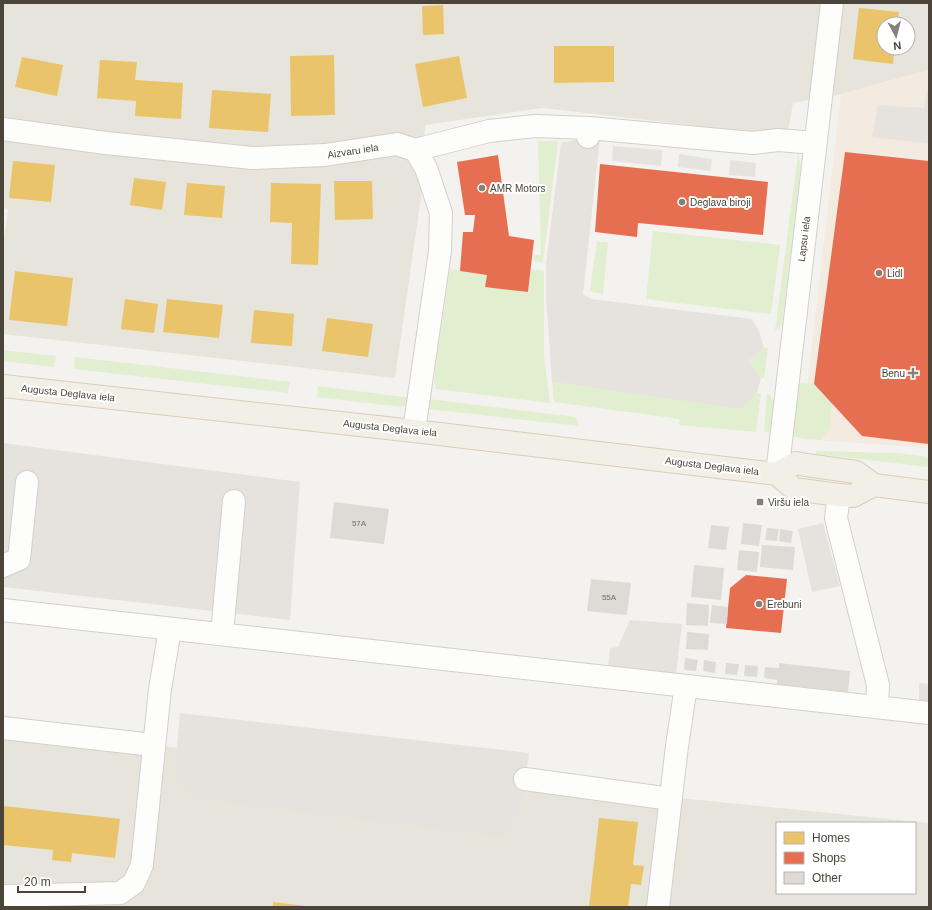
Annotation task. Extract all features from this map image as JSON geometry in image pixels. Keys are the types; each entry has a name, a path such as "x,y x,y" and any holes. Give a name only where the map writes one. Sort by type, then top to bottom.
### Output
{"main road":[{"name":"Augusta Deglava iela","path":"3,386 414,431 777,474"},
{"path":"874,485 853,496 839,495 794,489 777,474 796,464 801,464 856,472 874,485 929,492"}],"street":[{"name":"Lapsu iela","path":"777,474 832,3"},
{"path":"414,431 440,251 441,213 426,168 415,150 489,131 536,126 588,132 753,143 778,140 815,143"},
{"name":"Aizvaru iela","path":"3,129 106,143 252,158 325,155 397,144 415,150"},
{"path":"3,566 18,559 27,482"},
{"path":"839,495 836,518 878,685 877,706"},
{"path":"222,634 234,501"},
{"path":"3,610 877,706 929,713"},
{"path":"3,896 83,900 120,893 134,883 142,865 153,745 170,629"},
{"path":"658,907 686,686"},
{"path":"3,728 153,745"},
{"path":"525,779 671,799"}],"shaded area":[{"path":"3,3 929,3 929,70 841,94 793,103 787,136 542,108 425,125 422,190 395,378 3,334 3,246 8,209 3,208"},
{"name":"Lidl","path":"929,70 929,448 801,439 841,94"},
{"path":"927,91 929,91 929,144 872,137 878,105 924,108"},
{"path":"588,137 600,138 583,294 591,299 752,319 759,331 764,348 748,361 761,378 757,393 742,409 552,382 546,296 546,264 561,143"},
{"path":"613,146 662,150 661,166 612,161"},
{"path":"679,154 712,159 711,171 678,167"},
{"path":"730,160 756,163 755,177 729,175"},
{"path":"3,443 300,482 290,620 3,587"},
{"path":"823,523 840,586 812,592 798,529"},
{"path":"630,620 682,624 676,674 608,667 610,648 618,647"},
{"path":"919,683 929,684 929,702 919,701"},
{"path":"180,713 529,753 522,804 507,838 193,799 174,775"},
{"path":"3,730 929,823 929,907 3,907"}],"green space":[{"path":"538,141 558,141 543,262 534,261 534,255 541,255"},
{"path":"798,154 801,165 783,317 781,326 775,331"},
{"path":"653,231 780,245 771,314 646,299"},
{"path":"597,242 608,242 603,294 592,292 590,290"},
{"path":"450,269 487,275 486,287 528,292 531,269 544,271 544,357 550,403 436,389 434,379"},
{"path":"764,348 768,348 764,378 761,378 748,361"},
{"path":"3,350 56,356 54,367 3,361"},
{"path":"75,357 290,382 288,393 74,369"},
{"path":"552,382 742,408 757,393 761,393 756,432 679,425 680,419 554,402"},
{"path":"796,382 814,384 832,403 830,429 820,440 794,437 790,433"},
{"path":"318,386 412,398 409,404 402,407 317,397"},
{"path":"767,393 774,401 776,411 772,433 764,432"},
{"path":"429,399 576,417 579,426 429,409"},
{"path":"816,451 896,453 929,457 929,467 816,454"}],"building: Homes":[{"path":"443,5 444,34 423,35 422,6"},
{"path":"859,8 899,12 898,16 876,16 876,56 894,56 893,64 853,59"},
{"path":"554,46 614,46 614,82 554,83"},
{"path":"334,55 335,115 291,116 290,56"},
{"path":"459,56 467,98 423,107 415,64"},
{"path":"22,57 63,65 57,96 15,87"},
{"path":"100,60 137,62 135,80 183,83 181,119 135,116 136,101 97,98"},
{"path":"212,90 271,94 268,132 209,128"},
{"path":"13,161 55,165 51,202 9,198"},
{"path":"134,178 166,182 162,210 130,205"},
{"path":"334,181 372,181 373,219 335,220"},
{"path":"187,183 225,186 222,218 184,215"},
{"path":"271,183 321,184 318,265 291,264 292,223 270,222"},
{"path":"15,271 73,278 67,326 9,320"},
{"path":"125,299 158,304 154,333 121,329"},
{"path":"167,299 223,305 219,338 163,332"},
{"path":"254,310 294,314 292,346 251,343"},
{"path":"327,318 373,324 368,357 322,351"},
{"path":"3,806 120,819 115,858 72,853 71,862 52,860 53,850 3,845"},
{"path":"599,818 638,822 633,865 644,866 641,885 631,884 628,907 589,907"},
{"path":"273,902 306,906 306,907 273,907"}],"building: Shops":[{"name":"Lidl","path":"845,152 929,161 928,444 862,436 814,384"},
{"path":"498,155 509,236 534,240 528,292 485,287 487,275 460,271 463,232 473,232 475,215 465,215 457,162"},
{"name":"Deglava biroji","path":"600,164 768,182 763,235 638,223 637,237 595,232"},
{"path":"746,575 787,579 781,633 726,628 730,588"}],"building: Other":[{"path":"334,502 389,509 384,544 330,538"},
{"path":"743,523 762,525 759,546 741,544"},
{"path":"711,525 729,527 726,550 708,548"},
{"path":"767,528 779,529 777,541 765,540"},
{"path":"780,529 793,531 791,543 779,541"},
{"path":"762,545 795,547 793,570 760,567"},
{"path":"739,550 759,552 757,572 737,570"},
{"path":"694,565 724,568 721,600 691,597"},
{"path":"591,579 631,583 627,615 587,611"},
{"path":"687,603 709,605 708,626 686,625"},
{"path":"712,605 728,607 727,624 710,623"},
{"path":"687,632 709,634 708,650 686,649"},
{"path":"685,658 698,660 696,671 684,670"},
{"path":"704,660 716,662 715,673 703,671"},
{"path":"726,663 739,664 737,675 725,674"},
{"path":"779,663 850,671 848,692 777,684 777,680 764,678 765,667 779,668"},
{"path":"745,665 758,666 757,677 744,676"}],"place":[{"name":"AMR Motors","path":"482,188"},
{"name":"Deglava biroji","path":"682,202"},
{"name":"Lidl","path":"879,273"},
{"name":"Benu","path":"913,373"},
{"name":"Viršu iela","path":"760,502"},
{"name":"Erebuni","path":"759,604"}]}
